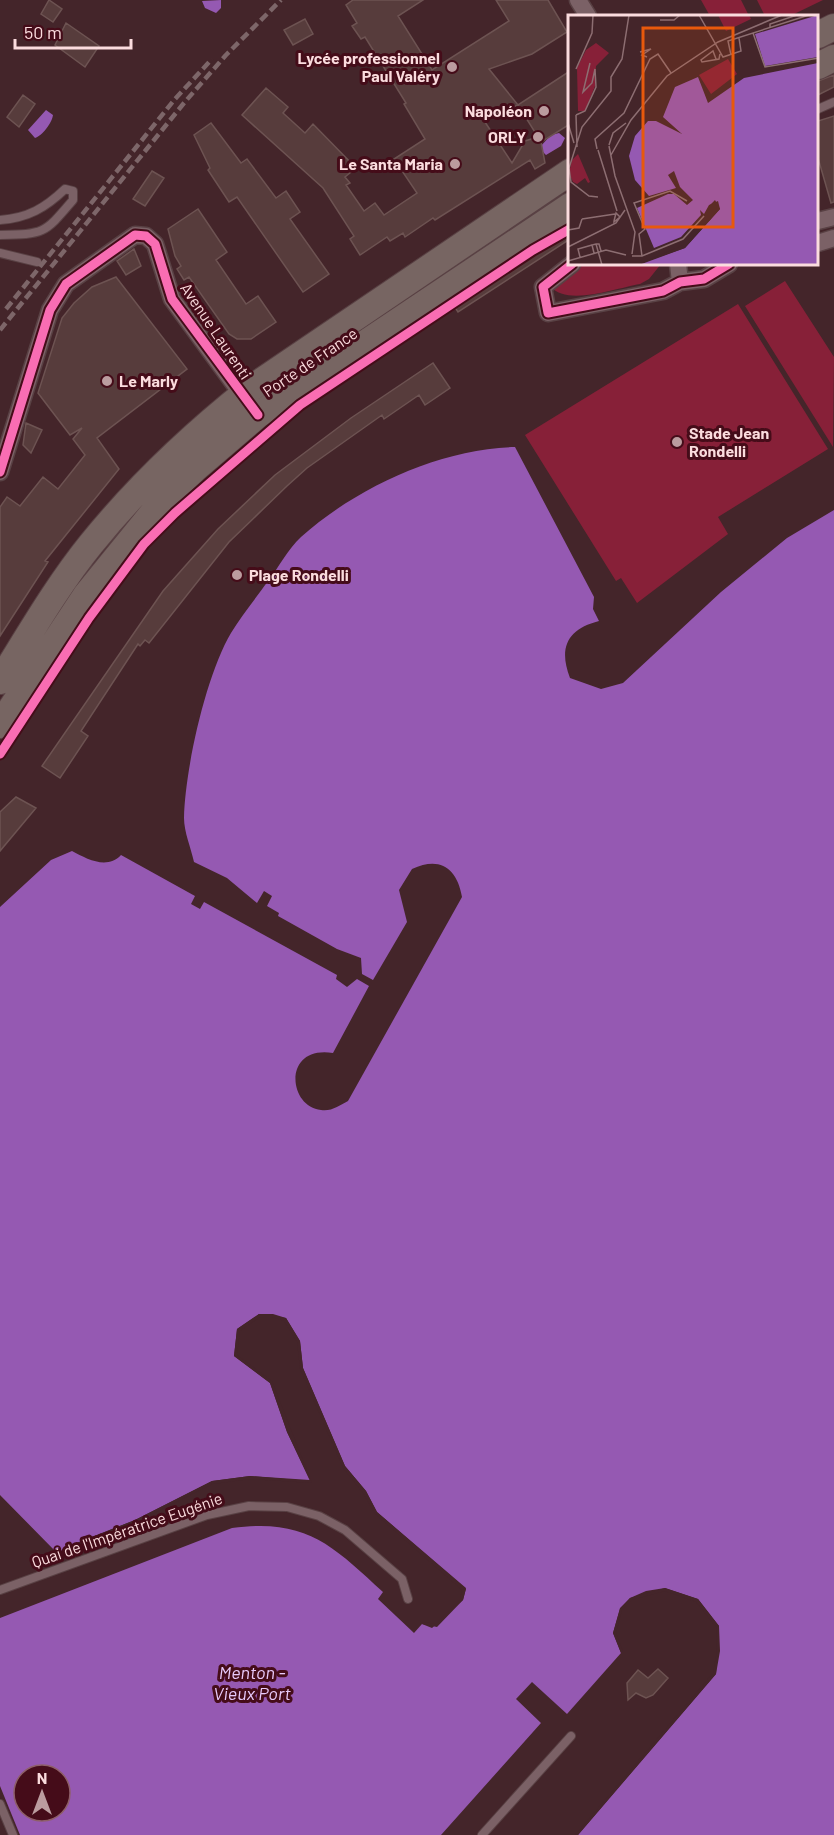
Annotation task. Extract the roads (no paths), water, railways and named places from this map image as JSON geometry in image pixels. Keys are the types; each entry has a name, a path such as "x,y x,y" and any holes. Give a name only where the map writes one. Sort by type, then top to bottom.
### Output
{"main road":[{"path":"819,34 834,27"},
{"path":"819,66 834,58"},
{"name":"Porte de France","path":"0,681 62,584 97,537 169,458 242,395 568,173"},
{"name":"Porte de France","path":"0,725 86,595 164,499 227,440 258,415 568,207"}],"street":[{"path":"578,0 587,15"},
{"path":"819,221 834,217"},
{"name":"Avenue Laurenti","path":"0,472 61,281 135,235 146,236 155,244 172,299 258,415"},
{"path":"569,266 543,287 548,313 663,291 680,282 704,279 726,266"},
{"path":"678,266 680,282"}],"lane":[{"path":"819,109 834,102"},
{"path":"0,220 21,219 46,207 65,189 73,191 73,200 47,230 31,235 0,235"},
{"path":"0,253 37,262"},
{"name":"Quai de l'Impératrice Eugénie","path":"0,1590 207,1515 249,1506 287,1507 319,1516 345,1530 402,1579 408,1599"},
{"path":"482,1835 571,1736"},
{"path":"0,1804 13,1835"}],"water":[{"path":"221,0 221,8 216,13 205,8 202,1"},
{"path":"46,110 53,115 52,118 44,132 35,138 28,130"},
{"path":"559,133 565,138 561,146 546,155 539,148 551,135"},
{"name":"Menton - Vieux Port","path":"515,447 594,597 593,609 599,621 580,629 568,641 565,657 570,678 601,689 623,683 721,592 787,538 834,510 834,1835 578,1835 716,1674 719,1626 698,1599 665,1588 646,1591 630,1598 620,1608 613,1633 621,1653 567,1714 532,1682 516,1699 541,1723 441,1835 20,1835 15,1823 72,1823 72,1763 12,1763 12,1815 0,1786 0,1618 232,1528 258,1526 299,1531 332,1548 383,1592 378,1599 414,1633 422,1624 432,1628 463,1600 466,1589 377,1512 366,1491 345,1466 303,1368 300,1341 286,1318 259,1314 237,1329 234,1356 270,1383 287,1432 310,1481 250,1476 212,1481 135,1520 64,1548 58,1554 0,1495 0,907 51,860 72,851 97,862 110,862 121,855 195,896 191,904 200,909 204,902 337,975 336,979 347,987 357,979 369,986 333,1053 316,1053 305,1058 298,1067 296,1077 297,1089 302,1099 310,1106 328,1110 348,1101 462,897 460,887 451,872 439,864 422,865 412,869 399,890 407,922 373,980 362,974 361,958 337,949 278,916 279,913 267,906 272,896 264,891 257,903 227,878 194,862 184,823 188,774 205,697 222,651 231,633 296,542 323,519 374,487 429,463 487,449"}],"railway":[{"path":"0,330 184,103 226,55 281,0"},
{"path":"6,309 175,99 212,59"}],"place":[{"name":"Lycée professionnel Paul Valéry","path":"452,67"},
{"name":"Napoléon","path":"544,111"},
{"name":"ORLY","path":"538,137"},
{"name":"Le Santa Maria","path":"455,164"},
{"name":"Le Marly","path":"107,381"},
{"name":"Stade Jean Rondelli","path":"677,442"},
{"name":"Plage Rondelli","path":"237,575"}]}
